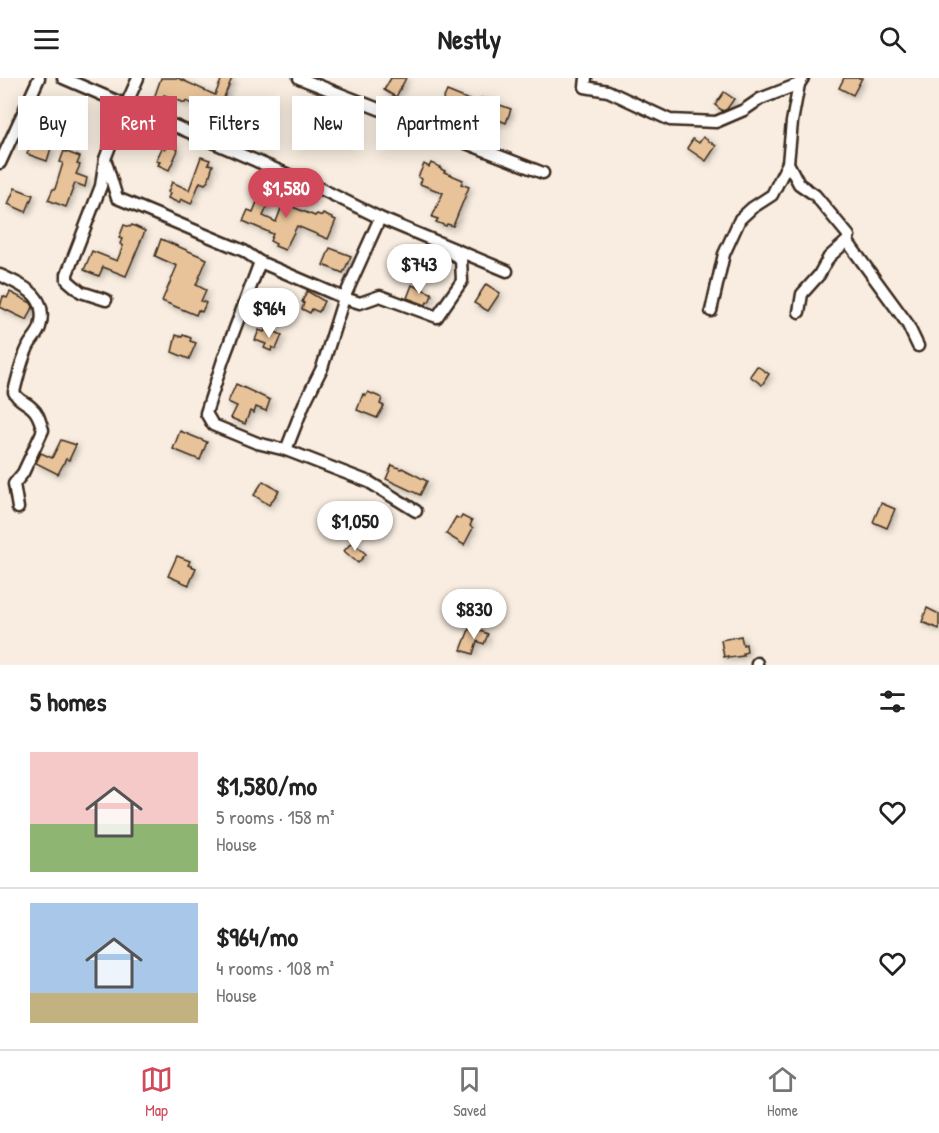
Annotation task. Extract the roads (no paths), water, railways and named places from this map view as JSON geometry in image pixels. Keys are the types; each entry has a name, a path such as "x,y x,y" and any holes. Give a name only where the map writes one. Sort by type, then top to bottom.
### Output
{"street":[{"path":"0,163 4,141 39,78"},
{"path":"63,78 105,96"},
{"path":"130,96 138,78"},
{"path":"299,78 543,172"},
{"path":"586,78 585,87 608,91 670,120 716,123 744,110 760,99 801,81"},
{"path":"711,311 724,254 740,219 772,195 788,163 801,81"},
{"path":"177,127 319,188 380,218 507,271"},
{"path":"106,300 81,292 67,280 67,274 101,186 108,150"},
{"path":"105,159 117,198 244,251 260,262 344,298 360,303 380,296 437,317 462,281 461,259 420,235"},
{"path":"788,163 799,184 815,195 849,236 847,241 829,257 819,275 802,294 799,312"},
{"path":"286,450 304,404 322,368 344,298 380,218"},
{"path":"847,241 907,323 918,346"},
{"path":"260,262 223,360 206,413 213,425 257,443 286,450 369,482 416,511"},
{"path":"0,275 28,287 35,296 41,313 40,328 28,346 14,392 17,399 38,414 43,430 23,473 14,484 18,508"}]}
